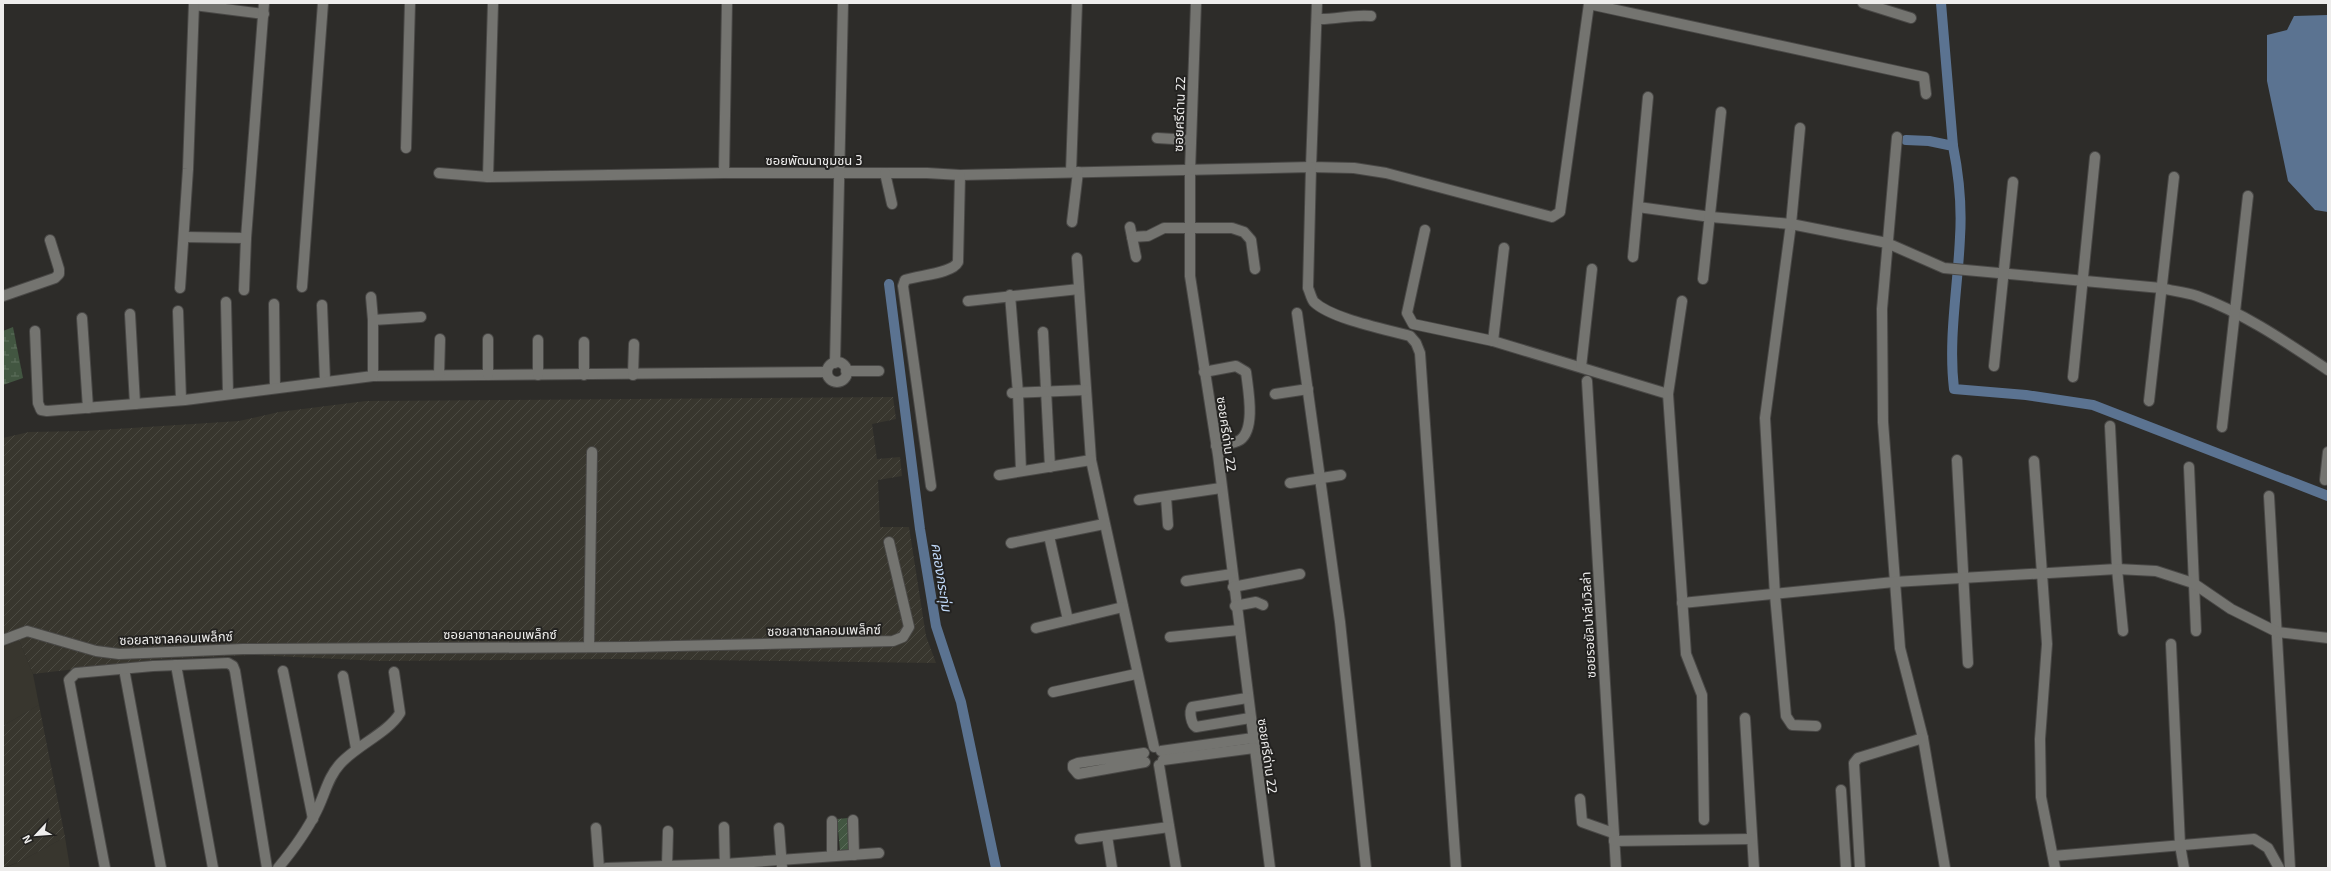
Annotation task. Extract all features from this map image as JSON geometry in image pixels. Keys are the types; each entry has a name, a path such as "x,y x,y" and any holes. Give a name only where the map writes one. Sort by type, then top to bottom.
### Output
{"street":[{"path":"244,290 246,238 264,3"},
{"path":"302,288 323,3"},
{"path":"406,148 410,3"},
{"path":"488,177 493,3"},
{"path":"724,173 727,3"},
{"path":"835,363 843,3"},
{"path":"1072,222 1075,172 1077,3"},
{"name":"ซอยศรีด่าน 22","path":"1196,3 1190,171 1190,276 1222,488 1235,606 1270,868"},
{"path":"1317,3 1308,288 1313,301 1322,308 1351,320 1410,336 1416,343 1420,353 1456,868"},
{"path":"1863,3 1911,18"},
{"path":"180,288 188,170 194,4 264,14"},
{"name":"ซอยพัฒนาชุมชน 3","path":"439,173 488,177 724,173 885,173 960,175 1190,171 1311,167 1354,168 1386,172 1552,217 1556,216 1560,212 1589,4 1924,77 1926,94"},
{"path":"1316,19 1331,20 1359,15 1371,16"},
{"path":"1633,257 1648,97"},
{"path":"1703,279 1711,217 1721,112"},
{"path":"1800,128 1791,224 1765,418 1775,595 1786,716 1792,725 1816,726"},
{"path":"1897,137 1882,309 1881,392 1900,648 1923,738 1945,868"},
{"path":"1157,138 1191,140"},
{"path":"2073,377 2095,158"},
{"path":"885,173 892,204"},
{"path":"931,486 903,286 905,280 911,277 950,269 958,262 960,175"},
{"path":"2149,401 2174,177"},
{"path":"1994,366 2005,273 2013,182"},
{"path":"2222,427 2248,196"},
{"path":"1638,207 1711,217 1791,224 1887,243 1944,268 2161,288 2196,296 2236,313 2279,338 2328,370"},
{"path":"1136,257 1131,232 1148,236 1164,228 1232,228 1244,232 1251,240 1255,269"},
{"path":"1425,230 1406,313 1408,319 1413,324 1493,341 1668,394"},
{"path":"184,237 246,238"},
{"path":"3,296 55,278 59,274 59,269 50,240"},
{"path":"1493,341 1504,248"},
{"path":"1077,258 1091,460 1136,674 1159,756 1176,868"},
{"path":"1581,367 1592,269"},
{"path":"968,301 1010,295 1079,289"},
{"path":"1010,295 1021,471"},
{"path":"371,297 373,320 373,376"},
{"path":"1682,301 1668,394 1686,654 1702,695 1704,820"},
{"path":"226,302 228,394"},
{"path":"274,304 275,388"},
{"path":"322,305 325,381"},
{"path":"178,311 181,400"},
{"path":"1297,313 1340,622 1366,868"},
{"path":"130,314 135,404"},
{"path":"373,320 421,317"},
{"path":"82,318 88,408"},
{"path":"35,331 38,403 41,410 88,408 181,400 373,376 633,375 827,372"},
{"path":"1043,332 1050,467"},
{"path":"488,339 488,375"},
{"path":"439,375 440,340"},
{"path":"538,340 538,375"},
{"path":"584,342 584,375"},
{"path":"633,375 634,344"},
{"path":"835,363 841,364 846,371 845,377 837,382 831,380 827,372 829,366 835,363"},
{"path":"1204,372 1236,366 1246,372 1250,425 1246,434 1239,441 1216,446"},
{"path":"846,371 879,371"},
{"name":"ซอยรอยัลปาล์มวิลล่า","path":"1587,381 1616,868"},
{"path":"1275,394 1308,389"},
{"path":"1015,393 1086,390"},
{"path":"2110,426 2117,569 2123,631"},
{"path":"590,647 592,452"},
{"path":"2325,480 2328,452"},
{"path":"1000,475 1091,460"},
{"path":"1957,460 1968,664"},
{"path":"2034,461 2047,644 2040,739 2041,797 2055,868"},
{"path":"2190,467 2193,583 2196,632"},
{"path":"1290,483 1341,476"},
{"path":"1139,500 1222,488"},
{"path":"2269,496 2290,868"},
{"path":"1166,497 1168,525"},
{"path":"1011,543 1104,524"},
{"path":"1049,536 1068,620"},
{"name":"ซอยลาซาลคอมเพล็กซ์","path":"3,640 27,630 96,650 119,654 243,649 590,647 893,641 903,637 909,626 889,542"},
{"path":"1682,604 1894,582 2117,569 2156,571 2193,583 2231,609 2277,632 2328,638"},
{"path":"1186,581 1232,574"},
{"path":"1233,587 1300,574"},
{"path":"1235,606 1256,602 1263,605"},
{"path":"1036,628 1122,607"},
{"path":"1170,637 1239,630"},
{"path":"2171,644 2180,845 2184,868"},
{"path":"105,868 69,680 76,673 176,665 228,663 233,666 267,868"},
{"path":"176,665 212,868"},
{"path":"124,669 161,868"},
{"path":"284,671 312,819"},
{"path":"278,868 312,819 334,773 356,748 392,723 400,712 394,672"},
{"path":"1053,692 1136,674"},
{"path":"343,676 356,748"},
{"path":"1247,698 1192,707 1190,710 1193,724 1196,727 1250,718"},
{"path":"1745,718 1751,839 1754,868"},
{"path":"1860,868 1854,763 1858,758 1923,738"},
{"path":"1145,758 1078,774 1073,768 1074,765 1078,763 1145,758 1253,743"},
{"path":"1145,758 1153,767 1159,756"},
{"path":"1841,790 1846,868"},
{"path":"1580,800 1582,822 1613,837 1751,839"},
{"path":"852,820 854,855"},
{"path":"832,821 832,855"},
{"path":"724,827 725,866"},
{"path":"1080,839 1169,827"},
{"path":"596,828 599,868"},
{"path":"779,828 782,863"},
{"path":"668,831 673,867"},
{"path":"1107,836 1112,868"},
{"path":"2053,856 2254,839 2268,848 2279,868"},
{"path":"606,868 725,866 782,863 832,855 879,853"}],"shaded area":[{"path":"893,397 896,419 872,424 877,459 900,457 902,476 878,480 880,527 909,527 926,636 936,663 614,659 380,661 254,655 159,659 33,674 19,640 3,647 3,438 29,432 85,431 239,421 279,412 366,401"},
{"path":"19,640 33,674 39,705 3,726 3,647"},
{"path":"39,705 65,837 21,861 3,868 3,726"},
{"path":"65,837 70,868 5,868 21,861"}],"green space":[{"path":"13,327 23,378 3,385 3,331"},
{"path":"848,818 850,851 840,851 837,819"}],"water":[{"path":"2328,15 2328,212 2315,210 2288,181 2267,81 2267,35 2287,30 2294,16"}],"waterway":[{"path":"1941,3 1953,146"},
{"path":"1906,140 1929,141 1953,146 1957,169 1961,214 1952,351 1954,389 2026,395 2093,405 2328,496"},
{"name":"คลองกระทุ่ม","path":"889,284 920,529 936,626 961,702 996,868"}]}
